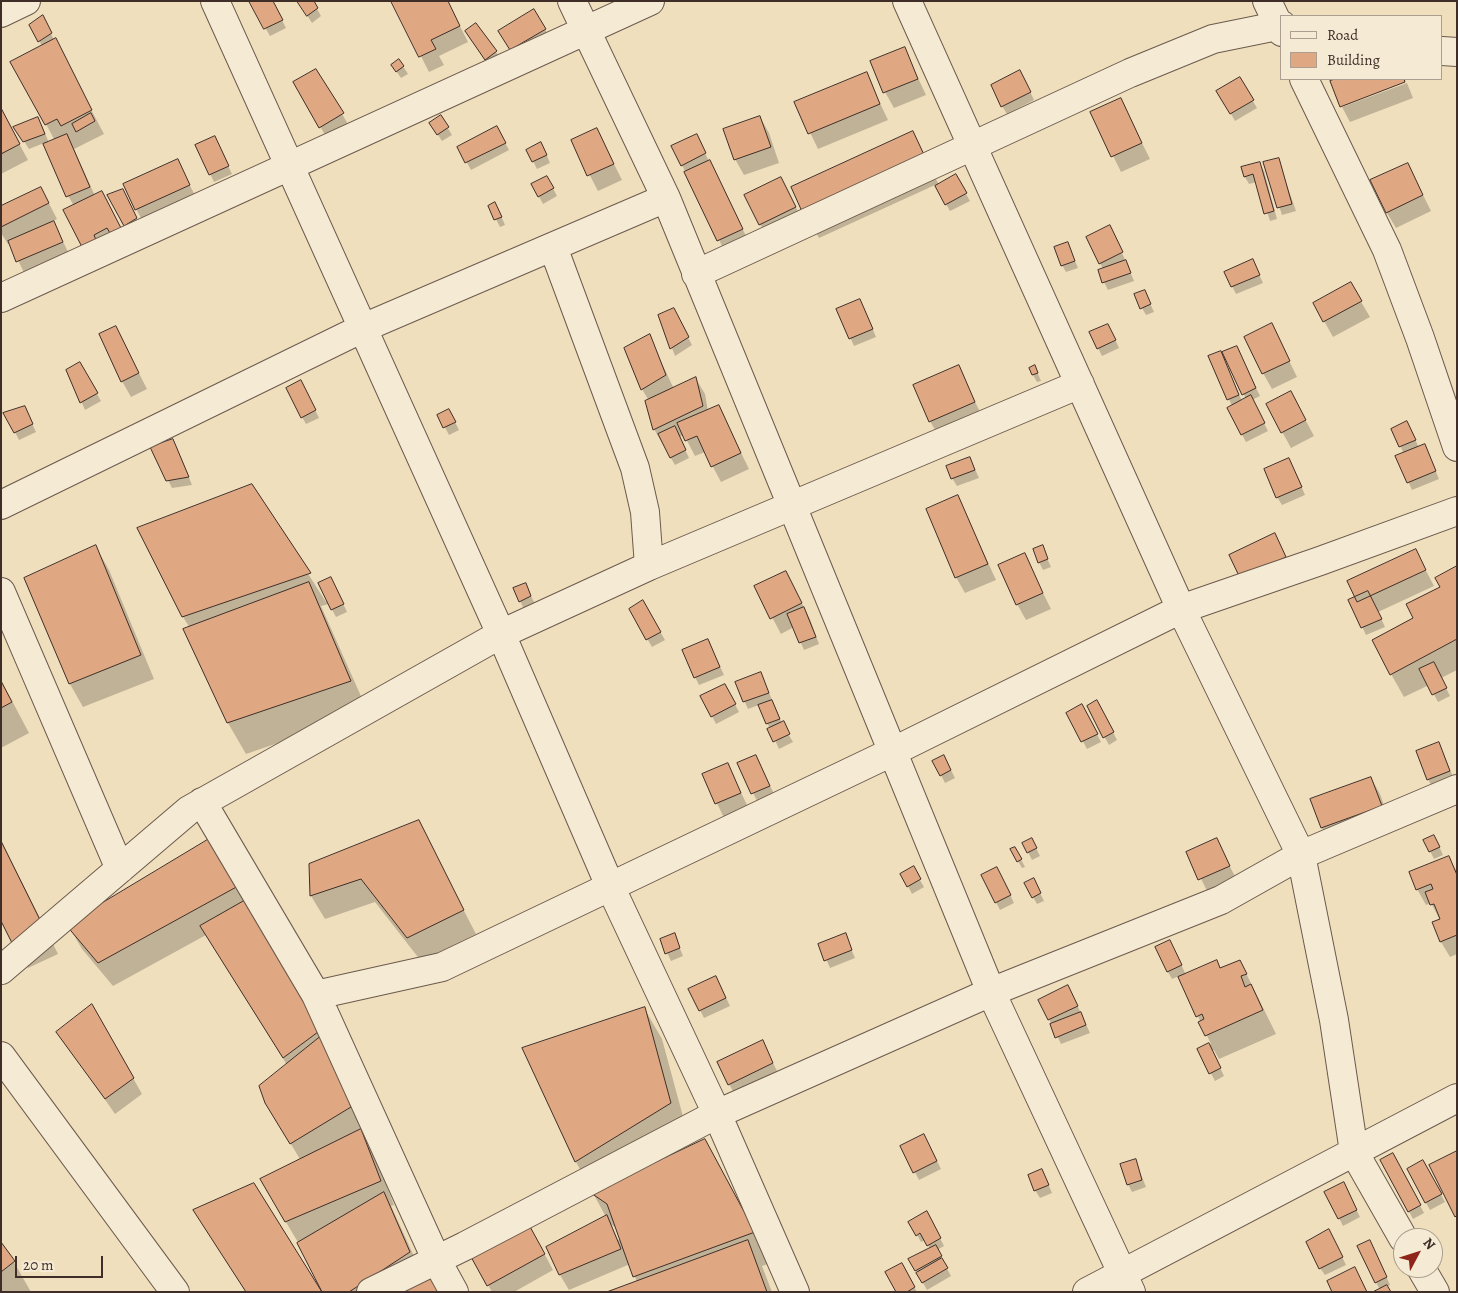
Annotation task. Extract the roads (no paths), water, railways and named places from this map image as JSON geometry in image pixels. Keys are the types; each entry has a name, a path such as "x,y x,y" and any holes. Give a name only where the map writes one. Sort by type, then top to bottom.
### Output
{"street":[{"path":"1,13 26,1"},
{"path":"215,1 500,634 610,886 717,1114 795,1292"},
{"path":"572,1 666,198 991,992 1126,1282"},
{"path":"1,298 650,1"},
{"path":"907,1 1181,609 1301,855 1334,1020 1354,1152 1397,1228"},
{"path":"696,274 1130,73 1213,39 1277,21"},
{"path":"1443,51 1457,52"},
{"path":"1304,80 1387,250 1420,338 1457,448"},
{"path":"1,505 363,328 666,198"},
{"path":"553,247 635,468 645,512 650,566"},
{"path":"1,970 189,810 500,634 650,566 1080,384"},
{"path":"316,996 442,967 892,752 1181,609 1457,511"},
{"path":"1,592 120,869"},
{"path":"371,1292 437,1261 717,1114 991,992 1221,900 1301,855 1457,789"},
{"path":"202,802 316,996 437,1261 454,1292"},
{"path":"1,1056 175,1292"},
{"path":"1087,1292 1126,1282 1354,1152 1457,1098"},
{"path":"1427,1278 1435,1292"}]}
